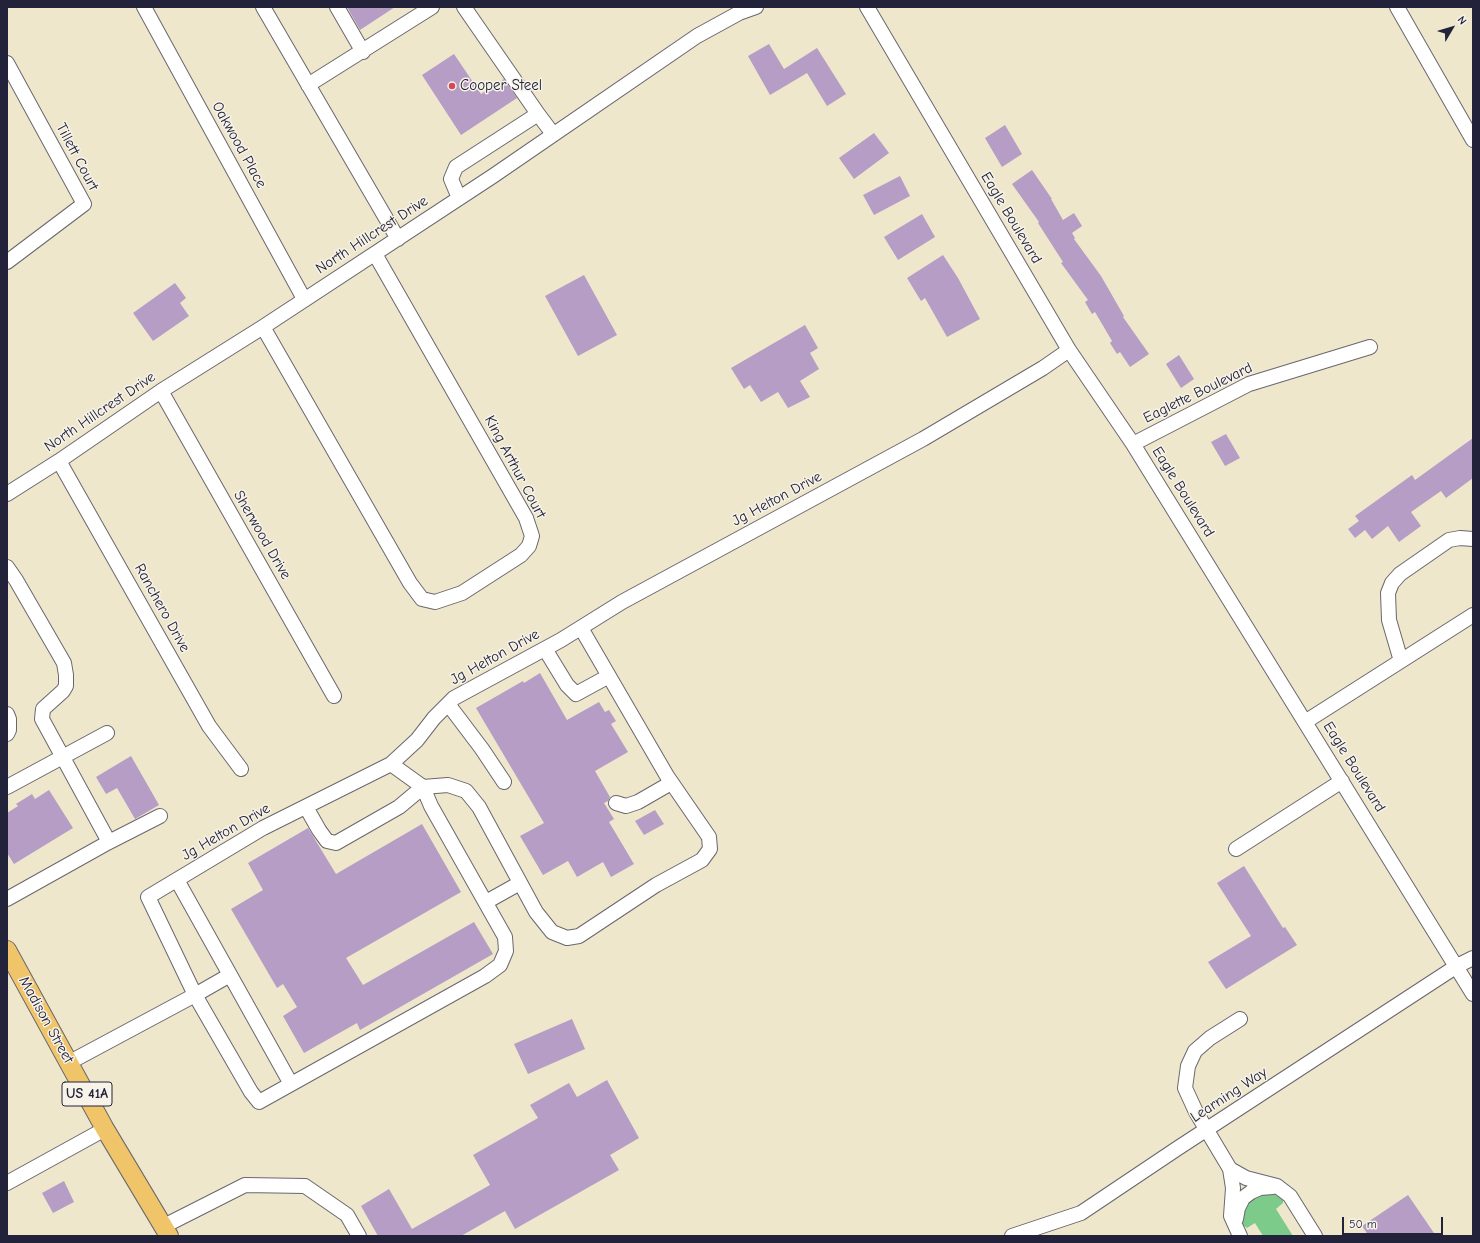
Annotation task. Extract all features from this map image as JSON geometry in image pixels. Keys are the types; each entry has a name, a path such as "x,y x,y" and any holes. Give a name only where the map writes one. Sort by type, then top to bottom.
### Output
{"main road":[{"name":"Madison Street","path":"7,950 70,1062 105,1129 166,1231"}],"street":[{"name":"Oakwood Place","path":"144,7 304,299"},
{"path":"263,7 398,239"},
{"path":"337,7 363,52"},
{"path":"308,85 363,52 432,7"},
{"path":"464,7 553,134"},
{"name":"North Hillcrest Drive","path":"7,494 59,461 161,391 398,239 697,36 739,13 756,7"},
{"name":"Eagle Boulevard","path":"866,7 1069,350 1133,444 1473,994"},
{"path":"1397,7 1473,140"},
{"name":"Tillett Court","path":"7,63 84,204 7,262"},
{"path":"459,198 451,179 456,167 538,114"},
{"name":"King Arthur Court","path":"263,327 410,583 422,599 435,602 462,593 521,555 529,546 532,536 526,518 375,254"},
{"name":"Eaglette Boulevard","path":"1133,444 1249,384 1370,347"},
{"name":"Jg Helton Drive","path":"195,995 148,897 263,828 391,764 417,740 434,718 454,698 545,649 622,602 923,439 1043,368 1069,350"},
{"name":"Sherwood Drive","path":"161,391 334,696"},
{"name":"Ranchero Drive","path":"59,461 209,726 241,769"},
{"path":"1401,661 1389,620 1388,593 1392,583 1400,574 1449,540 1460,538 1473,539"},
{"path":"7,567 64,663 66,686 63,691 43,709 42,719 109,842"},
{"path":"1306,722 1473,615"},
{"path":"306,807 327,841 336,843 399,808 423,787 448,785 466,791 480,807 536,912 552,932 567,938 579,936 656,885 702,860 710,850 709,837 672,783 581,628"},
{"path":"545,649 567,685 576,694 608,676"},
{"path":"448,704 482,749 504,782"},
{"path":"7,714 9,719 7,734"},
{"path":"7,788 107,733"},
{"path":"195,995 251,1092 259,1102 485,976 500,965 506,951 505,936 432,806 423,787 391,764"},
{"path":"1236,849 1342,781"},
{"path":"616,803 626,806 638,802 672,783"},
{"path":"7,899 109,842 160,816"},
{"path":"177,880 291,1084"},
{"path":"486,902 520,883"},
{"name":"Learning Way","path":"1012,1236 1081,1213 1206,1129 1457,966 1473,958"},
{"path":"70,1062 230,975"},
{"path":"1238,1232 1231,1216 1232,1188 1230,1169 1206,1129 1185,1088 1188,1066 1195,1051 1210,1038 1240,1019"},
{"path":"7,1183 105,1129"},
{"path":"1230,1169 1246,1178 1278,1186 1290,1196 1316,1236"},
{"path":"166,1231 245,1185 305,1186 347,1215 359,1236"},
{"path":"1238,1232 1238,1208 1242,1198 1260,1188 1278,1186"}],"green space":[{"path":"1270,1193 1283,1200 1283,1203 1276,1209 1293,1236 1263,1236 1255,1223 1247,1228 1243,1225 1241,1221 1248,1198"}],"building":[{"path":"347,7 395,7 360,30"},
{"path":"769,44 784,69 817,48 846,94 827,106 807,73 770,95 748,56"},
{"name":"Cooper Steel","path":"454,54 481,94 504,79 517,98 461,135 422,75"},
{"path":"1005,125 1022,154 1002,167 985,138"},
{"path":"874,133 889,153 854,179 839,158"},
{"path":"1032,170 1052,199 1063,220 1074,213 1082,226 1072,233 1075,238 1074,239 1101,276 1124,316 1123,317 1149,354 1130,367 1120,352 1117,354 1110,343 1112,341 1095,312 1092,314 1085,302 1088,300 1061,263 1063,262 1038,223 1039,222 1012,184"},
{"path":"900,176 910,196 874,215 863,195"},
{"path":"922,214 935,237 898,260 884,237"},
{"path":"943,255 958,278 980,319 947,337 925,298 921,301 907,278"},
{"path":"584,275 617,335 578,356 545,296"},
{"path":"175,283 186,298 180,303 189,316 153,341 133,313"},
{"path":"805,325 818,348 810,353 819,369 800,381 810,397 788,408 778,392 761,402 750,385 744,389 731,368"},
{"path":"1179,355 1194,379 1181,388 1166,364"},
{"path":"1226,434 1240,458 1225,466 1211,442"},
{"path":"1473,438 1473,478 1446,498 1441,491 1411,512 1421,526 1399,542 1388,526 1372,539 1365,530 1355,538 1348,529 1359,521 1355,516 1412,475 1415,480"},
{"path":"540,673 567,720 599,702 605,712 609,710 616,721 611,724 628,752 595,771 610,797 608,801 604,803 614,819 609,822 634,864 611,877 603,862 577,877 568,861 543,875 520,836 544,823 476,708"},
{"path":"131,756 159,805 135,819 117,788 106,794 96,777"},
{"path":"49,790 73,828 14,864 7,853 7,813 18,806 16,804 32,794 35,799"},
{"path":"655,810 664,824 644,835 635,821"},
{"path":"422,824 461,892 346,958 363,985 474,922 493,954 360,1030 357,1023 304,1053 283,1016 297,1007 283,984 277,988 231,909 263,890 248,863 308,828 336,874"},
{"path":"1244,866 1283,928 1285,927 1297,945 1226,989 1208,962 1251,936 1217,883"},
{"path":"572,1019 585,1049 528,1074 514,1044"},
{"path":"607,1080 639,1138 610,1155 619,1170 515,1229 505,1211 461,1236 378,1236 361,1206 389,1189 412,1229 490,1185 473,1155 538,1118 530,1105 569,1083 577,1097"},
{"path":"64,1181 74,1202 53,1213 42,1193"},
{"path":"1408,1195 1436,1236 1369,1236 1362,1226"}],"place":[{"name":"Cooper Steel","path":"452,86"}]}
